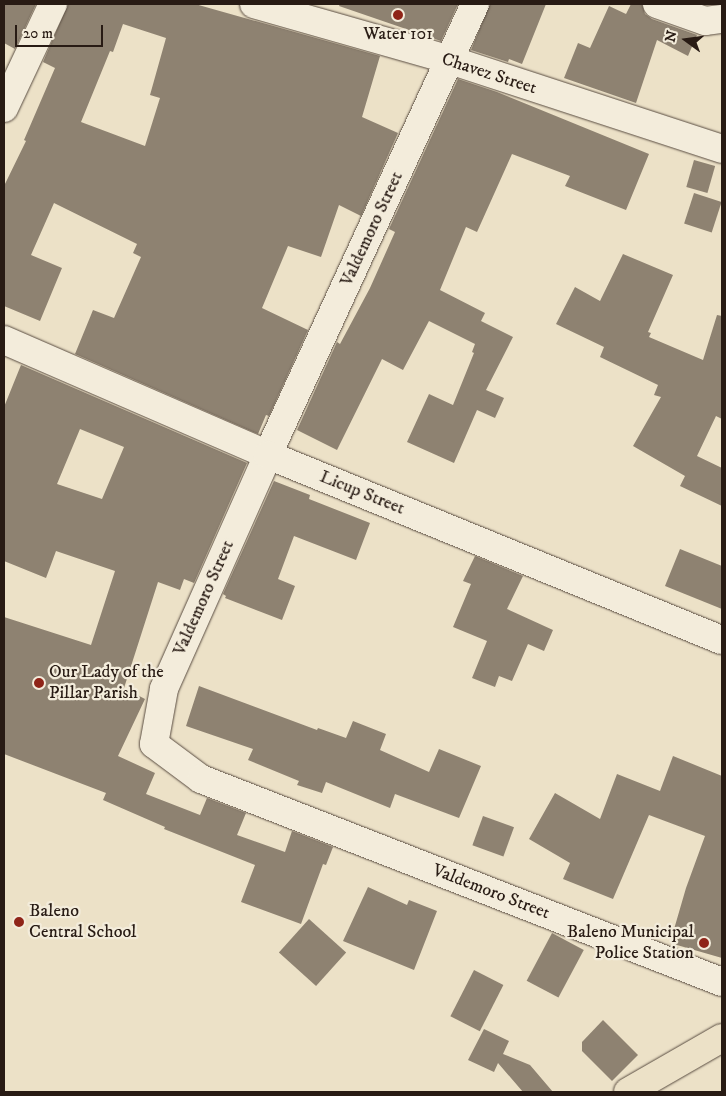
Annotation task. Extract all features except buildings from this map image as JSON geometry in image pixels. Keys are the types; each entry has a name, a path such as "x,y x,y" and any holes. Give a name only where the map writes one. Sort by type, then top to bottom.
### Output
{"main road":[{"path":"628,1092 722,1038"}],"street":[{"path":"4,108 53,4"},
{"name":"Chavez Street","path":"254,4 450,60 722,150"},
{"name":"Valdemoro Street","path":"475,4 268,455 164,689 154,744 201,779 722,982"},
{"path":"656,4 705,21 722,18"},
{"name":"Licup Street","path":"4,340 268,455 722,640"}],"place":[{"name":"Water 101","path":"398,15"},
{"name":"Our Lady of the Pillar Parish","path":"39,683"},
{"name":"Baleno Central School","path":"19,922"},
{"name":"Baleno Municipal Police Station","path":"704,943"}]}
